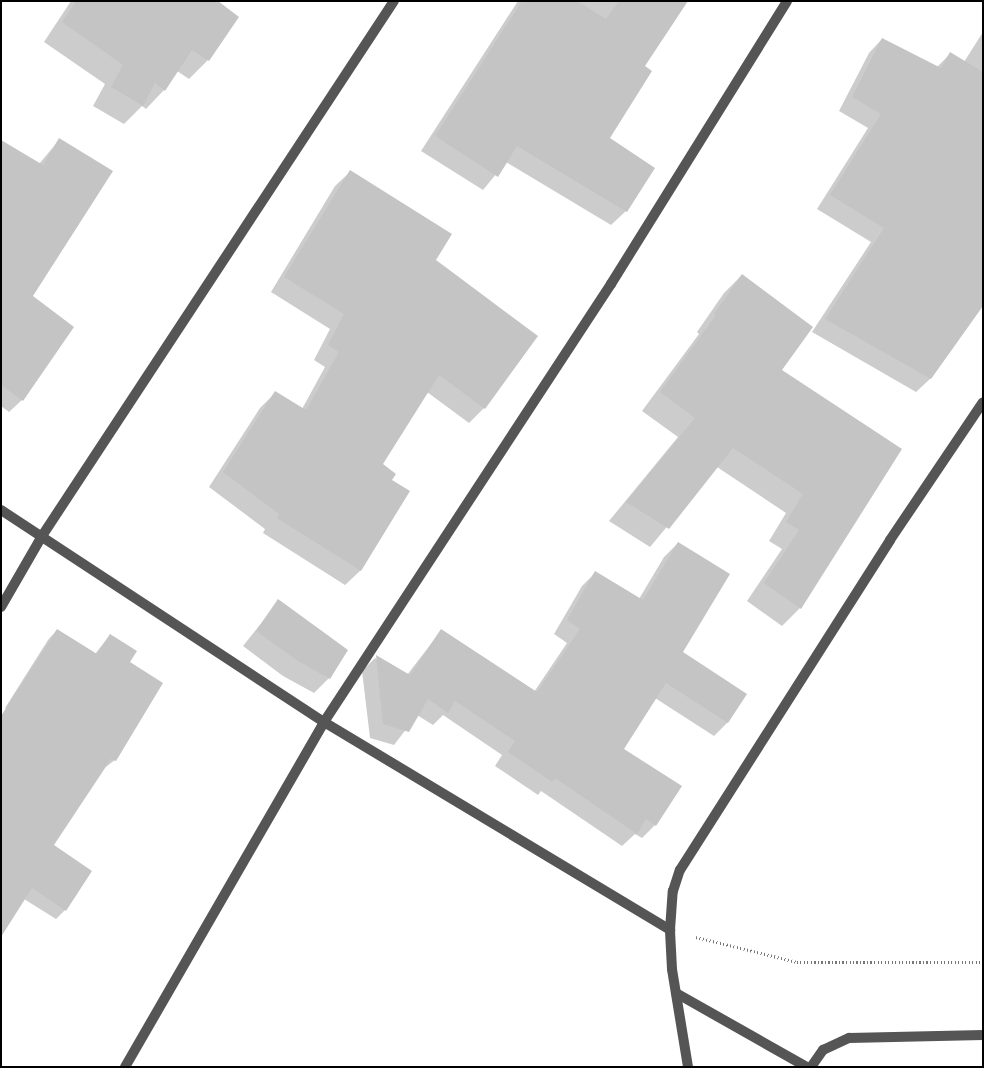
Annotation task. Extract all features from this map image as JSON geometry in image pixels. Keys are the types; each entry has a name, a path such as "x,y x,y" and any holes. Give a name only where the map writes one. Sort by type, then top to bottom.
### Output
{"street":[{"path":"1,607 42,536 394,1"},
{"path":"124,1067 324,722 612,284 787,1"},
{"path":"688,1067 676,993 670,930 673,891 688,852 890,540 983,402"},
{"path":"1,510 324,722 670,930"},
{"path":"676,993 809,1067 823,1050 849,1038 983,1035"}],"path":[{"path":"670,930 797,962 983,962"}],"building":[{"path":"76,1 218,1 239,17 209,61 192,50 165,91 155,83 143,106 111,87 123,65 62,22"},
{"path":"522,1 577,1 606,19 619,1 688,1 645,66 652,71 610,138 655,168 627,212 517,146 498,177 435,136"},
{"path":"882,38 941,68 950,52 983,72 983,306 931,379 825,319 884,228 830,195 881,114 852,97"},
{"path":"59,138 113,171 33,296 74,327 23,401 1,385 1,140 43,165"},
{"path":"350,170 452,234 436,260 538,336 485,409 439,375 383,464 396,474 392,480 410,491 361,571 277,518 279,514 223,472 275,391 306,410 339,352 328,345 344,314 284,277"},
{"path":"742,274 813,327 782,370 902,449 801,609 764,583 799,530 786,522 803,494 733,448 669,529 626,502 695,418 660,392 716,315 714,314"},
{"path":"678,542 730,574 683,652 747,694 728,723 666,683 624,749 682,786 656,826 646,819 637,834 555,778 552,782 508,752 515,741 455,701 448,713 428,699 409,732 383,724 376,655 410,675 441,629 537,692 580,629 567,620 595,571 643,600"},
{"path":"278,599 348,650 330,679 298,661 256,631"},
{"path":"57,629 97,654 110,634 137,651 130,662 163,683 116,761 111,759 54,845 92,871 66,911 32,888 1,937 1,716"}]}
